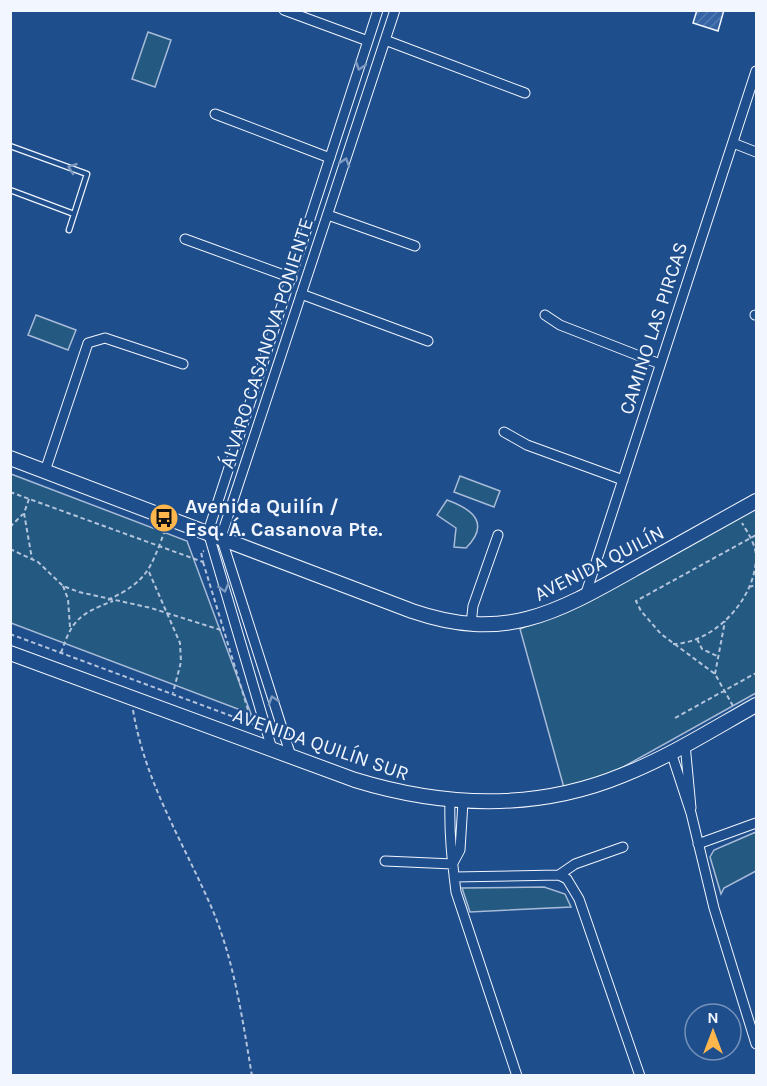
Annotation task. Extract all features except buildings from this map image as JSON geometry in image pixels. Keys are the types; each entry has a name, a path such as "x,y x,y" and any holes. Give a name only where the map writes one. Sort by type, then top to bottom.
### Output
{"street":[{"path":"284,10 368,41"},
{"name":"ÁLVARO CASANOVA PONIENTE","path":"208,532 378,10"},
{"name":"ÁLVARO CASANOVA PONIENTE","path":"222,537 395,10"},
{"path":"385,40 525,93"},
{"name":"CAMINO LAS PIRCAS","path":"585,597 756,71"},
{"path":"215,114 330,158"},
{"path":"733,143 756,152"},
{"path":"318,194 333,198"},
{"path":"328,215 415,246"},
{"path":"185,239 292,278"},
{"path":"302,294 428,341"},
{"path":"545,315 553,322 660,364"},
{"path":"45,471 88,344 105,338 183,364"},
{"path":"504,432 527,445 623,480"},
{"name":"AVENIDA QUILÍN","path":"10,458 419,613 471,624 528,620 585,597 756,501"},
{"path":"208,532 272,749"},
{"path":"471,624 473,606 498,535"},
{"path":"222,537 291,756"},
{"name":"AVENIDA QUILÍN SUR","path":"10,653 386,790 456,801 508,801 563,794 624,775 756,705"},
{"path":"685,744 691,813"},
{"path":"671,752 691,813 714,908 756,1044"},
{"path":"456,801 449,851 453,863 456,892 517,1076"},
{"path":"698,844 756,823"},
{"path":"559,875 575,864 623,847"},
{"path":"386,861 453,863"},
{"path":"454,877 559,875 567,879 579,899 640,1076"}],"lane":[{"path":"10,146 87,174 69,230"},
{"path":"10,190 75,214"}],"path":[{"path":"10,492 203,562"},
{"path":"10,527 24,513 29,499"},
{"path":"715,674 725,621 748,587 755,566 756,548 737,512"},
{"path":"24,513 32,559"},
{"path":"108,600 128,590 149,572 170,518"},
{"path":"738,715 715,674 673,644 648,620 636,601 756,535"},
{"path":"10,549 32,559 63,586 108,600 165,612 224,631"},
{"path":"213,549 201,552 203,562 252,723"},
{"path":"149,572 180,643 181,662 172,694"},
{"path":"748,587 756,585"},
{"path":"61,653 70,627 68,599 63,586"},
{"path":"70,627 95,608 115,601"},
{"path":"673,644 697,639 725,621"},
{"path":"10,634 266,728"},
{"path":"697,639 702,649 717,656"},
{"path":"675,718 756,673"},
{"path":"134,719 151,782 210,904 228,950 252,1076"}],"shaded area":[{"path":"148,32 171,40 155,87 132,79"},
{"path":"36,315 76,330 68,350 28,335"},
{"path":"11,474 187,541 251,714 11,623"},
{"path":"460,476 500,491 494,507 454,492"},
{"path":"447,500 471,513 478,524 473,539 466,548 454,547 456,528 437,515"},
{"path":"756,509 756,693 598,781 566,795 520,629 579,604"},
{"path":"756,832 756,871 724,888 721,894 710,857 714,850"},
{"path":"544,887 565,894 571,907 470,912 462,888"}],"place":[{"name":"Avenida Quilín / Esq. Á. Casanova Pte.","path":"164,518"}]}
